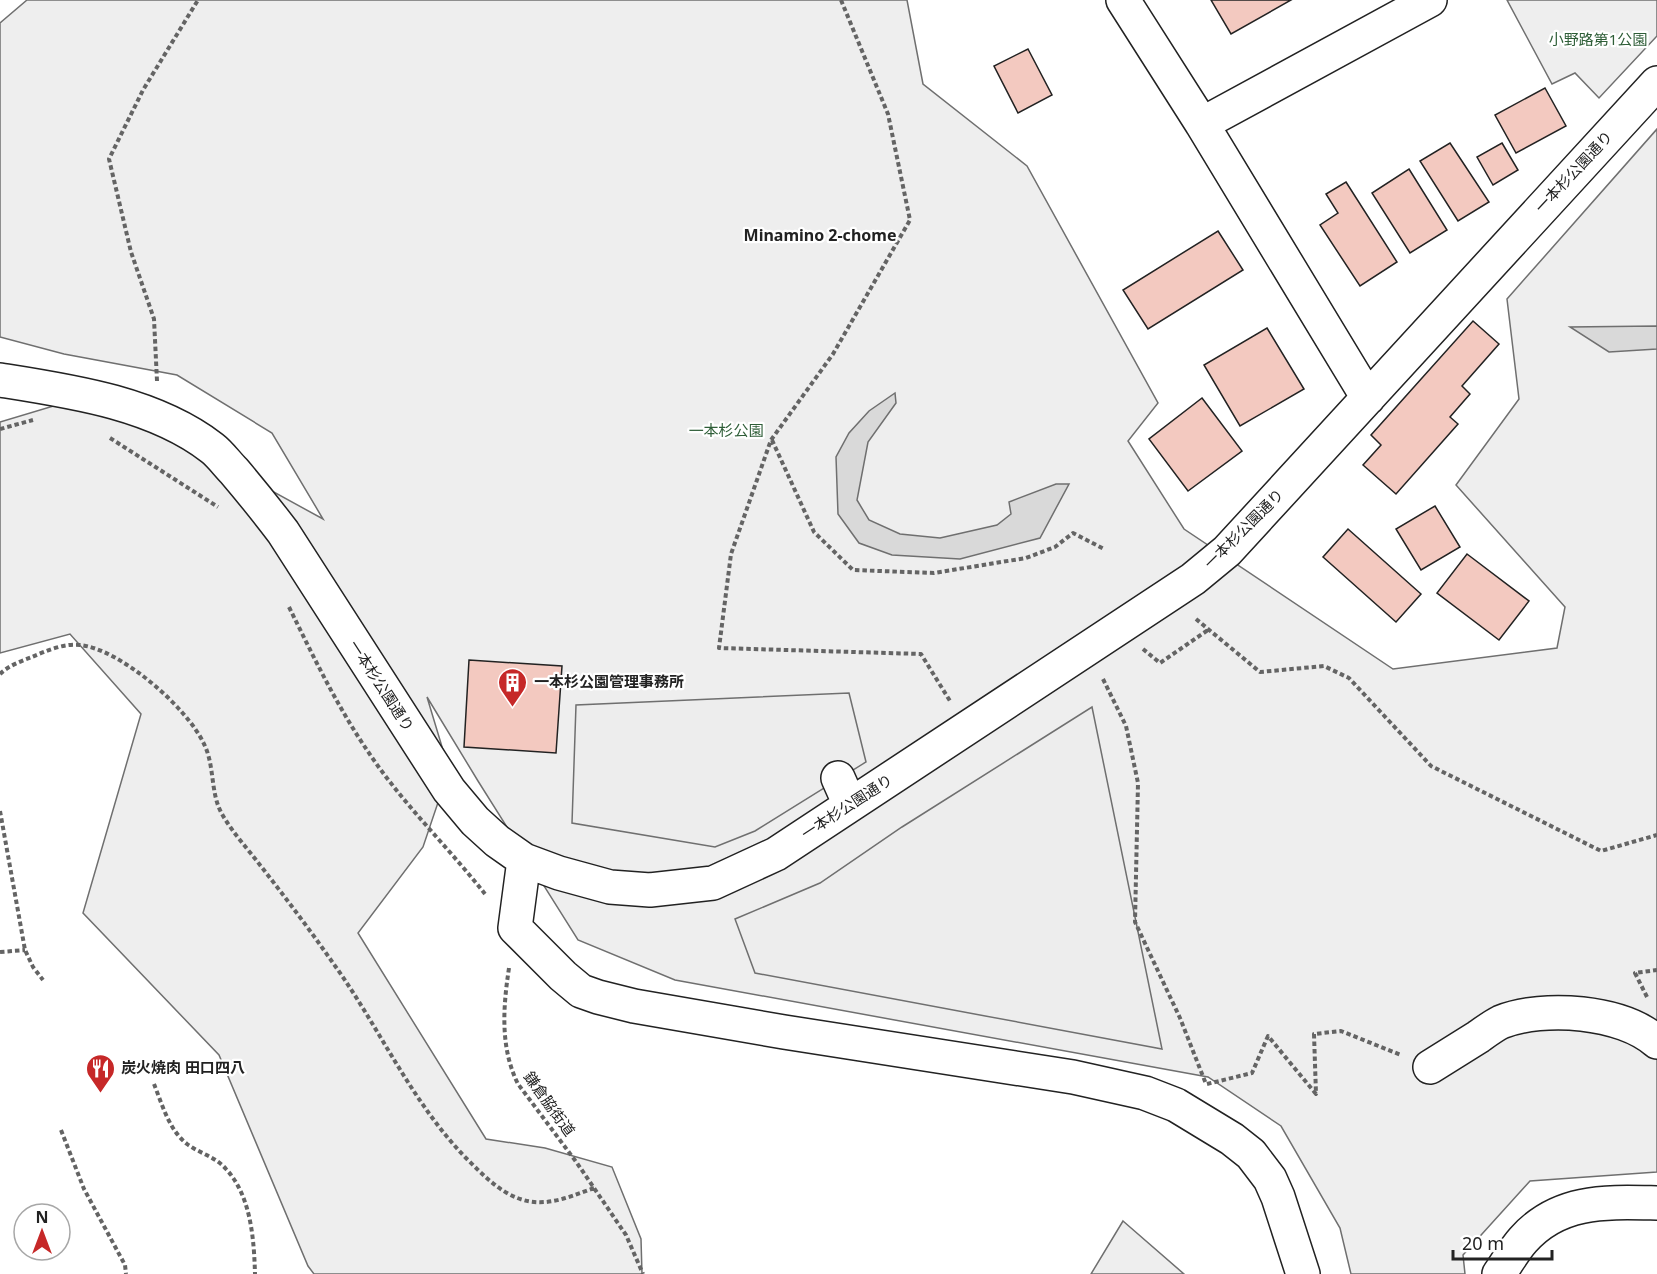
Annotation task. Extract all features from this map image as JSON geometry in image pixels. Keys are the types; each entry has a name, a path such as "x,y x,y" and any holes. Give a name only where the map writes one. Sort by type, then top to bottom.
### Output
{"street":[{"path":"1123,0 1202,124 1368,398"},
{"path":"1202,124 1430,0"},
{"name":"一本杉公園通り","path":"0,380 62,390 121,405 166,421 191,433 214,449 260,501 283,532 449,790 475,821 497,841 524,860 559,873 610,887 650,890 713,883 776,854 844,792 1193,579 1227,551 1657,83"},
{"path":"524,860 516,928 581,991 634,1006 783,1032 1073,1077 1146,1093 1176,1105 1232,1139 1251,1154 1270,1179 1303,1274"},
{"path":"1430,1067 1501,1022 1538,1013 1576,1014 1619,1022 1657,1042"},
{"path":"1499,1274 1523,1240 1552,1215 1570,1208 1591,1204 1657,1203"}],"path":[{"path":"158,387 153,319 131,252 110,159 143,90 198,0"},
{"path":"841,0 888,114 909,220 833,354 771,440 730,554 719,648 921,654 955,709"},
{"path":"0,429 44,419"},
{"path":"100,433 186,485 218,506 225,514"},
{"path":"771,440 814,532 853,570 934,573 1026,558 1055,547 1073,533 1104,549"},
{"path":"285,599 320,670 370,756 423,824 464,867 503,916 516,928"},
{"path":"1196,619 1260,672 1324,666 1348,678 1431,766 1601,851 1657,835"},
{"path":"1137,644 1160,663 1208,630"},
{"path":"0,674 50,649 77,644 92,647 121,662 158,688 182,711 204,744 221,813 335,965 369,1016 403,1075 436,1123 460,1152 488,1179 508,1194 522,1199 547,1203 557,1202 594,1188"},
{"path":"1099,671 1126,726 1138,783 1135,922 1180,1018 1211,1094"},
{"path":"0,812 25,951 43,980"},
{"name":"鎌倉脇街道","path":"516,928 504,1008 505,1037 512,1071 518,1084 626,1234 643,1274"},
{"path":"0,952 25,951"},
{"path":"1648,999 1635,973 1657,970"},
{"path":"1206,1085 1252,1073 1268,1036 1316,1094 1314,1034 1341,1031 1430,1067"},
{"path":"154,1083 165,1112 177,1133 187,1144 226,1168 238,1187 248,1212 252,1232 255,1274"},
{"path":"61,1130 84,1189 125,1264 126,1274"}],"green space":[{"name":"一本杉公園","path":"27,0 907,0 923,84 1027,166 1158,403 1128,441 1184,529 1393,669 1557,648 1565,607 1456,485 1519,399 1507,299 1657,129 1657,1172 1530,1181 1463,1255 1465,1274 1351,1274 1340,1228 1281,1126 1208,1077 675,980 578,940 427,697 449,770 423,847 358,933 486,1139 545,1148 612,1167 641,1239 642,1274 314,1274 308,1266 219,1055 83,913 141,714 70,634 0,653 0,422 60,404 148,423 323,519 272,433 177,375 64,354 0,337 0,23"},
{"name":"小野路第1公園","path":"1507,0 1657,0 1657,36 1599,98 1575,73 1552,84"},
{"path":"1123,1221 1184,1274 1091,1274"}],"shaded area":[{"path":"1657,326 1657,349 1609,352 1570,327"},
{"path":"895,393 896,403 868,442 857,500 869,520 900,534 940,538 997,525 1011,514 1009,502 1056,484 1069,484 1040,538 960,559 892,555 859,543 838,514 836,457 849,433 869,411"},
{"path":"849,693 866,762 755,831 715,847 572,823 576,705"},
{"path":"1092,707 1162,1049 755,973 735,919 820,883 902,827"}],"building":[{"path":"1211,0 1291,0 1231,34"},
{"path":"1028,49 1052,95 1018,113 994,66"},
{"path":"1545,88 1566,126 1516,153 1495,115"},
{"path":"1450,143 1489,202 1458,221 1420,161"},
{"path":"1502,143 1518,170 1493,185 1477,157"},
{"path":"1409,169 1447,230 1410,253 1372,193"},
{"path":"1346,182 1397,262 1360,286 1320,225 1338,213 1326,194"},
{"path":"1218,231 1243,270 1148,329 1123,290"},
{"path":"1473,321 1499,344 1462,386 1470,394 1450,417 1458,424 1396,494 1363,465 1381,445 1371,435"},
{"path":"1267,328 1304,389 1240,426 1204,365"},
{"path":"1202,398 1242,451 1188,491 1149,439"},
{"path":"1435,506 1460,547 1421,570 1396,529"},
{"path":"1348,529 1421,594 1396,622 1323,557"},
{"path":"1467,554 1529,601 1499,640 1437,593"},
{"name":"一本杉公園管理事務所","path":"469,660 562,666 556,753 464,747"}],"place":[{"name":"一本杉公園管理事務所","path":"513,708"},
{"name":"炭火焼肉 田口四八","path":"100,1094"}],"district":[{"name":"Minamino 2-chome","path":"820,235"}]}
